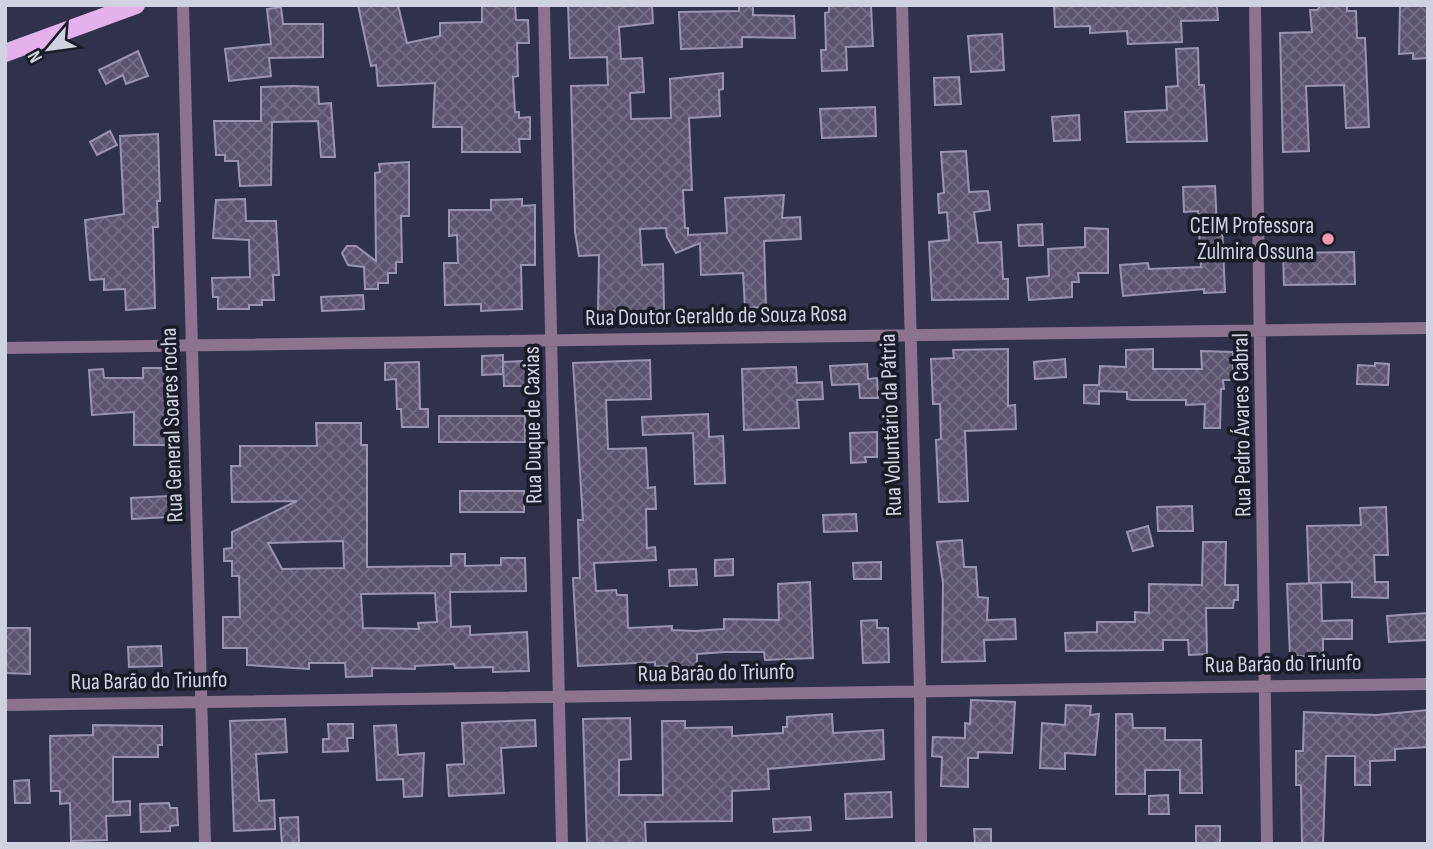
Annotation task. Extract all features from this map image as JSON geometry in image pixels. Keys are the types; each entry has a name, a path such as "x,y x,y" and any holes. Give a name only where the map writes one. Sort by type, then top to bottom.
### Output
{"main road":[{"path":"5,53 136,5"}],"street":[{"name":"Rua General Soares rocha","path":"183,5 205,844"},
{"name":"Rua Duque de Caxias","path":"544,5 562,844"},
{"name":"Rua Voluntário da Pátria","path":"902,5 920,690 921,844"},
{"name":"Rua Pedro Ávares Cabral","path":"1255,5 1262,330 1267,844"},
{"name":"Rua Doutor Geraldo de Souza Rosa","path":"5,348 1428,328"},
{"name":"Rua Barão do Triunfo","path":"5,705 1428,684"}],"building":[{"path":"358,5 398,5 407,43 440,36 440,23 482,22 482,5 515,5 516,20 528,20 529,43 517,43 518,76 513,77 515,112 519,112 519,118 530,117 530,139 519,139 520,152 462,152 462,127 433,127 435,83 378,86 376,65 371,66"},
{"path":"568,5 652,5 653,23 619,27 621,59 642,58 644,92 630,93 631,119 671,118 670,79 723,73 723,89 719,90 720,116 689,118 692,190 683,190 685,228 688,228 688,235 727,233 725,198 784,195 782,218 800,217 801,239 764,241 766,307 745,308 743,273 701,275 700,243 676,253 667,237 666,228 640,229 642,265 663,264 664,310 598,312 599,255 579,256 575,232 571,86 608,85 607,57 570,58"},
{"path":"739,5 753,5 753,15 794,16 795,38 742,37 742,47 681,49 679,12 739,11"},
{"path":"1054,5 1217,5 1218,20 1181,21 1182,42 1128,44 1127,31 1090,33 1090,26 1055,27"},
{"path":"1321,5 1347,6 1347,11 1356,11 1357,38 1365,38 1369,127 1346,128 1344,85 1306,86 1309,151 1283,152 1280,33 1312,32 1310,10 1317,10"},
{"path":"1400,5 1428,5 1428,58 1413,59 1413,53 1399,54"},
{"path":"829,6 871,6 873,46 846,47 847,70 822,71 821,50 826,50 825,13 829,12"},
{"path":"281,7 283,24 323,24 323,57 269,58 271,76 229,81 225,49 271,44 267,9"},
{"path":"1002,34 1004,70 971,72 968,36"},
{"path":"1198,48 1199,85 1204,85 1207,141 1127,142 1125,112 1167,110 1166,87 1178,86 1176,49"},
{"path":"138,51 148,76 126,84 123,75 106,84 99,70"},
{"path":"959,77 961,104 935,105 934,78"},
{"path":"261,87 318,87 319,104 331,103 335,157 321,157 318,121 272,122 271,185 240,186 238,161 225,161 225,155 216,155 214,121 261,121"},
{"path":"875,107 876,136 822,138 820,109"},
{"path":"1079,115 1080,140 1054,141 1052,117"},
{"path":"110,131 117,145 97,155 90,142"},
{"path":"158,134 160,201 157,201 158,227 153,227 155,308 126,310 125,289 104,290 104,279 90,280 85,220 124,214 120,136"},
{"path":"966,151 969,192 988,191 990,210 974,212 978,243 1001,242 1003,279 1008,279 1008,299 932,300 929,242 949,240 947,212 939,213 938,194 944,193 941,152"},
{"path":"409,162 409,216 401,216 402,262 396,262 396,273 388,273 388,283 378,283 378,289 365,289 364,267 348,265 342,253 347,246 356,246 376,261 375,173 380,172 379,164"},
{"path":"1215,186 1217,226 1222,226 1225,292 1204,293 1204,289 1123,296 1120,265 1148,263 1149,269 1201,267 1198,211 1184,212 1183,187"},
{"path":"245,199 246,221 276,221 279,275 273,275 274,300 262,300 262,305 249,305 249,309 218,309 218,297 213,297 212,278 250,277 249,240 213,238 216,200"},
{"path":"522,199 522,206 535,205 535,265 521,265 522,309 481,311 481,304 445,305 444,263 458,263 457,235 449,236 449,210 491,210 491,200"},
{"path":"1042,224 1043,245 1019,246 1018,225"},
{"path":"1085,228 1108,229 1108,273 1078,273 1079,282 1072,282 1072,297 1029,300 1027,278 1049,276 1048,249 1085,247"},
{"path":"1354,252 1355,284 1284,285 1283,253"},
{"path":"363,295 364,309 322,311 321,297"},
{"path":"1008,349 1008,406 1015,405 1016,429 965,431 968,501 939,502 936,440 941,439 940,404 933,404 931,359 954,358 953,350"},
{"path":"1153,349 1153,369 1202,369 1201,351 1233,352 1233,380 1223,380 1224,389 1221,389 1220,428 1204,428 1205,404 1186,405 1186,400 1132,400 1127,399 1127,392 1099,391 1099,404 1084,403 1084,385 1099,385 1100,366 1126,367 1126,350"},
{"path":"503,355 503,374 482,375 482,356"},
{"path":"1065,359 1066,377 1035,379 1034,362"},
{"path":"650,360 651,399 606,400 608,449 646,448 648,488 655,487 656,509 646,509 647,548 655,547 656,560 594,563 596,591 616,590 617,595 627,595 628,628 672,626 672,630 695,631 724,629 724,619 779,620 778,584 810,582 813,658 765,660 764,652 725,652 697,654 697,667 655,666 655,662 578,666 573,578 580,578 578,520 583,520 573,363"},
{"path":"522,361 522,366 535,366 535,386 504,386 503,362"},
{"path":"419,362 420,409 428,409 428,427 402,427 401,409 397,409 396,379 385,380 385,363"},
{"path":"1375,363 1389,364 1388,385 1357,384 1358,365 1375,366"},
{"path":"867,364 868,379 877,378 878,398 860,398 859,384 832,385 830,366"},
{"path":"796,367 797,383 822,382 823,399 797,400 799,428 744,430 742,369"},
{"path":"143,368 169,368 169,445 134,445 134,412 92,415 89,370 103,369 104,378 143,378"},
{"path":"708,414 709,437 723,436 725,483 695,484 693,433 643,435 642,417"},
{"path":"439,416 525,416 525,442 439,442"},
{"path":"316,423 361,423 361,445 367,445 367,567 451,566 451,554 465,554 465,566 501,565 501,558 525,558 526,591 450,592 451,627 470,626 470,635 527,632 529,671 493,672 493,667 455,668 454,664 415,666 415,669 372,668 372,676 346,677 345,663 309,663 309,669 247,665 247,648 223,648 223,617 240,617 239,576 232,576 232,561 224,561 224,549 232,548 232,532 297,501 232,502 231,466 240,466 240,446 317,446","holes":["343,541 344,568 282,569 268,543","435,593 437,622 418,623 419,629 363,628 361,594"]},
{"path":"877,432 877,457 865,457 866,462 851,463 850,433"},
{"path":"460,491 524,491 524,512 460,512"},
{"path":"169,496 169,517 132,519 131,498"},
{"path":"1192,506 1193,531 1158,531 1157,507"},
{"path":"1386,507 1388,555 1374,555 1375,582 1388,582 1388,598 1352,597 1352,582 1309,583 1307,526 1361,525 1360,508"},
{"path":"856,514 857,531 824,532 823,515"},
{"path":"1148,526 1153,546 1133,551 1127,532"},
{"path":"962,540 964,567 976,567 978,597 988,598 987,620 1015,619 1016,639 984,640 985,661 942,662 943,583 937,542"},
{"path":"1203,542 1226,542 1225,585 1238,585 1238,600 1234,600 1233,608 1206,608 1207,654 1189,655 1188,640 1163,640 1163,650 1066,651 1065,633 1097,632 1097,622 1135,622 1135,612 1149,613 1149,584 1202,585"},
{"path":"733,559 733,575 715,576 715,560"},
{"path":"881,562 881,579 854,579 853,563"},
{"path":"696,569 697,585 670,586 669,570"},
{"path":"1321,583 1322,621 1352,620 1352,639 1323,639 1323,657 1290,656 1287,584"},
{"path":"1428,613 1428,640 1389,642 1387,616"},
{"path":"877,620 877,628 888,628 889,662 863,663 861,621"},
{"path":"6,628 30,628 30,674 6,673"},
{"path":"161,646 162,666 129,667 128,647"},
{"path":"971,700 1015,702 1012,753 978,752 978,758 968,758 968,787 941,786 942,757 932,756 933,737 965,738 965,723 970,724"},
{"path":"1066,705 1091,706 1090,715 1099,714 1095,755 1065,753 1065,769 1040,768 1042,723 1065,725"},
{"path":"1428,710 1428,747 1395,749 1395,760 1370,761 1370,785 1355,785 1355,756 1326,756 1323,844 1302,844 1301,785 1296,785 1296,751 1303,751 1304,712 1376,715"},
{"path":"832,714 833,733 883,730 884,759 768,769 769,789 732,791 732,821 645,822 646,844 587,844 583,719 630,718 631,759 619,760 619,795 663,795 662,721 685,721 685,728 732,727 732,736 783,733 783,727 787,727 787,717"},
{"path":"1116,714 1132,714 1133,728 1165,728 1165,740 1201,740 1202,793 1180,793 1180,770 1145,770 1145,794 1116,794"},
{"path":"285,719 287,752 256,754 259,801 274,800 275,829 234,831 230,721"},
{"path":"535,720 536,746 501,748 504,793 449,796 447,765 464,764 462,723"},
{"path":"328,724 353,724 353,738 347,738 348,751 323,752 323,739 329,739"},
{"path":"93,725 162,726 162,745 158,745 158,757 113,757 113,802 130,801 130,815 106,816 107,840 71,841 70,803 60,804 60,791 51,791 50,736 93,735"},
{"path":"396,725 398,755 424,753 422,796 404,797 403,779 377,780 374,726"},
{"path":"29,780 30,803 15,803 14,781"},
{"path":"891,792 892,817 846,819 845,794"},
{"path":"1168,795 1169,814 1149,814 1149,796"},
{"path":"169,803 170,808 177,808 178,825 170,826 170,831 141,832 140,804"},
{"path":"298,817 299,844 282,844 280,818"},
{"path":"810,817 811,830 774,832 773,819"},
{"path":"1196,826 1220,826 1220,844 1196,844"},
{"path":"974,829 991,829 991,844 975,844"}],"place":[{"name":"CEIM Professora Zulmira Ossuna","path":"1328,239"}]}
